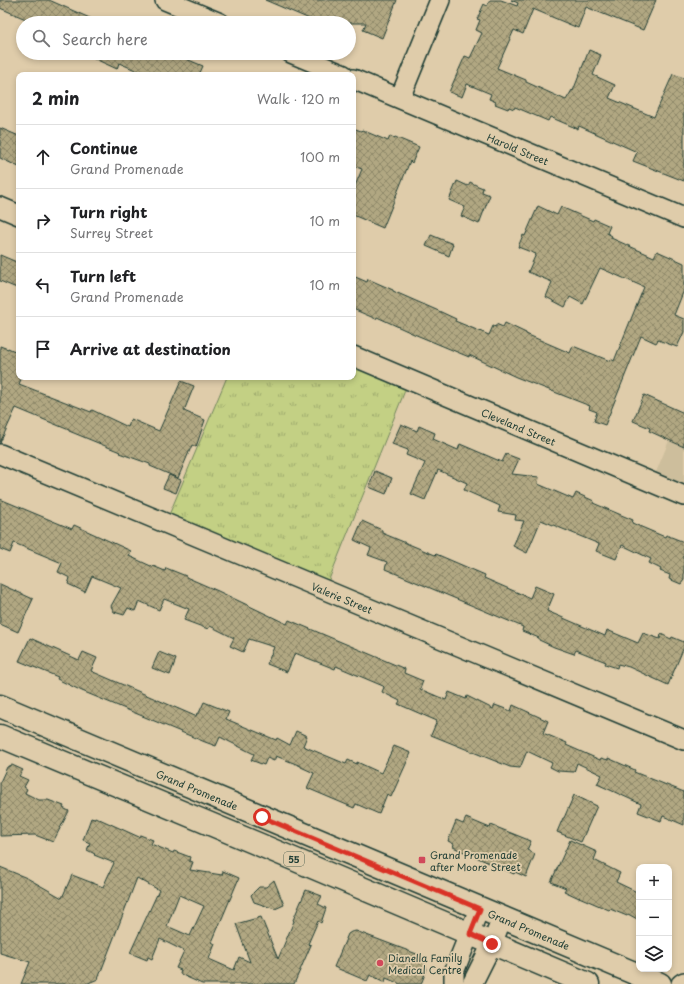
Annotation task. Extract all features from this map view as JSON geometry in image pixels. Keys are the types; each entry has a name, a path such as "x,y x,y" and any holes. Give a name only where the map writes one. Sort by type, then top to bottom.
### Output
{"main road":[{"name":"Grand Promenade","path":"0,708 660,984"},
{"name":"55","path":"0,736 588,984"}],"street":[{"path":"165,0 203,16"},
{"path":"400,98 440,0"},
{"path":"308,60 337,72"},
{"name":"Harold Street","path":"356,80 684,218"},
{"path":"0,207 16,214"},
{"name":"Cleveland Street","path":"356,357 684,496"},
{"name":"Valerie Street","path":"0,454 684,740"},
{"path":"454,984 454,972 480,909"},
{"path":"472,984 492,944 502,918"}],"shaded area":[{"path":"684,404 684,496 652,482"}],"green space":[{"path":"356,367 406,388 328,582 169,515 226,380 356,380"}],"building":[{"path":"0,0 49,0 85,16 19,16 0,8"},
{"path":"265,0 397,0 382,38 363,30 366,23 356,23 356,16 303,16"},
{"path":"490,0 501,0 517,6 518,3 511,0 656,0 643,30 586,7 578,28 533,9 523,34 514,30 497,68 526,80 526,82 566,100 572,90 573,91 589,50 601,55 593,75 615,85 609,98 654,117 673,74 684,78 684,181 633,161 637,152 579,126 578,129 550,117 548,121 515,107 514,109 509,107 508,109 495,104 496,102 489,99 491,94 467,84 462,97 449,92 465,56 470,58 482,33 476,30 480,20 477,19 484,4 487,6"},
{"path":"97,60 189,60 203,66 200,72 140,72 119,63 117,69"},
{"path":"0,128 16,135 16,166 0,158"},
{"path":"356,129 362,130 388,141 390,136 395,137 419,147 412,163 410,161 383,228 356,216 356,184 362,169 356,167"},
{"path":"457,181 468,186 470,182 483,188 482,192 490,195 479,224 461,216 465,207 449,200"},
{"path":"538,206 557,215 561,207 593,221 594,219 610,226 607,233 612,236 611,238 654,257 657,251 684,263 684,290 674,315 684,319 684,332 677,347 658,340 656,343 641,336 605,425 594,421 597,412 589,409 590,406 516,377 469,355 469,357 377,317 376,319 356,310 356,277 367,282 368,279 456,319 455,321 489,335 493,326 496,327 496,324 503,327 505,323 570,353 573,346 610,361 611,359 614,361 644,287 600,268 583,304 570,297 565,307 546,297 552,282 528,272 536,254 518,247 523,235 525,236"},
{"path":"431,235 453,244 449,256 426,246"},
{"path":"0,255 16,262 16,288 0,281"},
{"path":"0,346 16,352 16,380 21,380 19,384 91,412 92,410 128,427 131,419 159,431 181,381 194,386 184,411 205,420 196,447 192,445 178,478 150,466 150,464 119,453 120,452 16,408 0,443"},
{"path":"644,395 684,413 684,447 649,431 650,428 633,421"},
{"path":"401,424 417,431 419,426 435,433 433,439 458,450 460,444 502,462 506,454 519,459 512,474 539,477 538,484 573,499 576,493 594,501 593,503 633,520 632,523 665,537 666,535 684,542 684,580 681,584 669,579 670,575 660,571 661,569 649,563 651,559 622,545 616,559 596,551 599,544 541,520 527,553 513,546 524,521 515,520 516,515 498,512 500,506 464,490 467,483 438,470 425,500 411,494 425,463 406,455 408,450 392,444"},
{"path":"375,471 392,478 386,494 369,487"},
{"path":"169,475 181,480 176,493 163,488"},
{"path":"0,499 72,529 74,525 131,551 129,556 153,567 165,571 166,568 186,576 287,624 289,620 405,669 404,673 423,681 420,689 446,700 449,692 466,699 467,696 493,709 495,705 511,711 513,705 548,721 543,733 567,743 566,745 600,760 601,758 608,760 608,758 635,770 634,772 684,792 684,825 663,816 661,821 638,812 641,804 597,784 602,775 577,763 574,772 558,771 550,767 552,763 527,751 520,768 510,767 431,735 437,721 398,704 400,701 382,692 383,686 336,666 335,669 295,653 287,672 267,664 274,647 249,639 243,652 230,646 234,638 210,626 208,629 184,620 189,609 164,599 159,610 139,601 135,611 128,608 124,615 114,612 111,606 121,588 92,576 85,592 68,584 70,578 58,572 62,563 14,543 10,553 0,549"},
{"path":"362,521 382,530 382,533 485,575 484,578 530,598 535,586 554,594 547,611 605,636 607,630 638,643 643,633 660,639 661,634 671,639 672,637 684,642 684,647 668,685 629,667 618,664 617,668 576,650 574,654 554,647 539,640 539,638 522,631 523,627 385,569 387,562 368,555 371,548 354,540"},
{"path":"0,584 33,599 18,632 0,624"},
{"path":"30,638 79,660 83,652 97,658 91,671 195,716 199,713 204,702 229,712 226,719 276,740 277,738 290,745 296,731 307,736 303,746 346,764 348,760 357,764 357,762 381,773 394,746 411,753 391,797 387,794 379,814 356,804 354,808 307,788 314,773 301,766 276,756 274,761 267,758 264,765 251,760 254,754 220,737 216,746 205,742 82,691 57,679 58,677 19,661"},
{"path":"159,652 176,659 170,675 152,668"},
{"path":"12,765 23,770 19,776 28,780 24,787 27,789 25,793 39,800 48,800 64,806 63,808 69,811 53,842 35,835 0,836 0,782 7,767"},
{"path":"574,795 597,806 581,842 557,832"},
{"path":"95,817 139,837 140,835 153,840 151,844 173,853 174,851 190,857 189,861 193,862 190,870 222,875 223,871 239,878 212,942 215,944 209,959 234,970 239,957 250,962 236,924 261,917 278,959 306,890 322,896 318,904 326,908 321,923 318,921 308,944 311,945 294,984 202,984 180,974 181,970 176,968 184,951 160,939 152,959 148,957 147,960 130,953 159,890 137,878 98,979 86,984 21,984 30,962 0,953 0,867 27,878 62,898 72,875 103,887 114,863 94,855 95,854 87,850 90,843 83,840 91,818 94,819","holes":["179,895 204,906 190,936 167,926"]},
{"path":"466,818 490,828 491,825 531,841 527,850 535,854 526,877 515,872 514,874 453,847 454,844 448,841 456,821 463,824"},
{"path":"570,840 597,852 594,860 620,873 616,882 636,892 636,918 628,914 627,916 579,898 564,891 566,888 551,882"},
{"path":"274,880 284,905 275,909 254,902 251,895 259,887 266,887"},
{"name":"Dianella Family Medical Centre","path":"356,931 422,956 427,969 421,984 400,984 386,978 385,982 370,975 367,981 334,967 348,934"}],"place":[{"name":"Grand Promenade after Moore Street","path":"422,860"},
{"name":"Dianella Family Medical Centre","path":"380,963"}],"route":[{"path":"262,817 480,909 470,934 492,944"}]}
